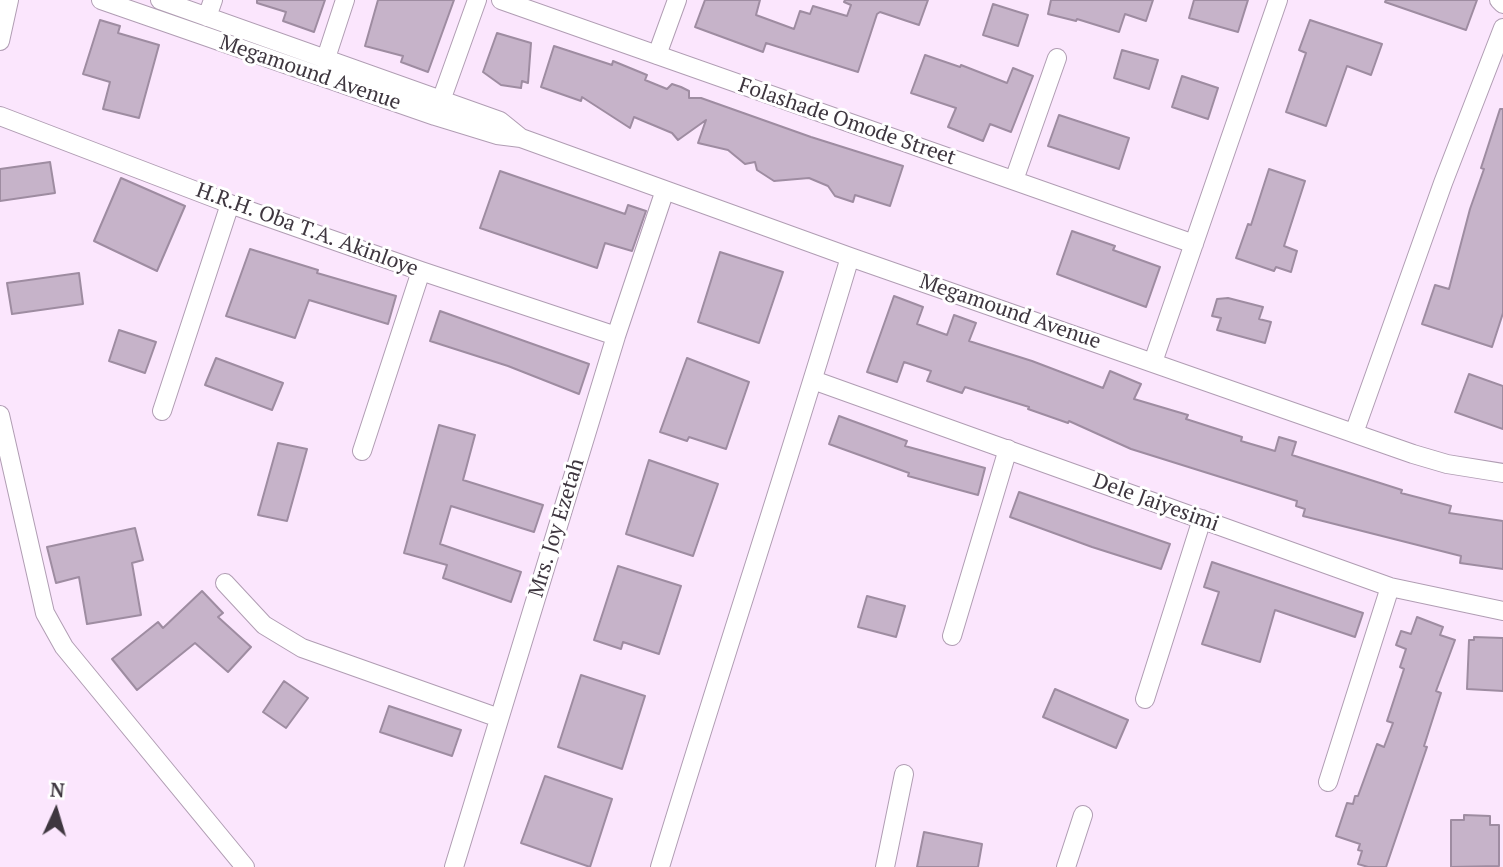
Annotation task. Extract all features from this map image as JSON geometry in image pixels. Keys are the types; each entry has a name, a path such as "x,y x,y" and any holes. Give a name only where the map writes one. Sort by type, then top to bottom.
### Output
{"street":[{"path":"0,41 9,0"},
{"name":"Megamound Avenue","path":"102,0 435,117 497,135 521,138 850,257 1354,433 1447,464 1503,473"},
{"name":"Megamound Avenue","path":"160,0 210,9 326,58 500,121 521,138"},
{"path":"326,58 345,0"},
{"path":"435,117 477,0"},
{"name":"Folashade Omode Street","path":"501,0 1194,244"},
{"path":"657,55 677,0"},
{"path":"1153,362 1278,0"},
{"path":"1499,0 1503,4"},
{"path":"1354,433 1443,183 1503,28"},
{"path":"1014,180 1057,58"},
{"name":"H.R.H. Oba T.A. Akinloye","path":"0,116 230,204 616,335"},
{"name":"Mrs. Joy Ezetah","path":"454,867 616,335 665,190"},
{"path":"162,411 230,204"},
{"path":"660,867 850,257"},
{"path":"362,451 421,271"},
{"name":"Dele Jaiyesimi","path":"813,380 1390,587 1503,611"},
{"path":"0,415 45,613 64,647 245,867"},
{"path":"952,636 1008,449"},
{"path":"1145,699 1202,519"},
{"path":"225,583 264,625 302,648 499,718"},
{"path":"1328,782 1390,587"},
{"path":"885,867 904,774"},
{"path":"1066,867 1083,815"}],"building":[{"path":"257,0 325,0 314,32 283,21 286,12 257,3"},
{"path":"378,0 454,0 428,72 401,62 403,56 365,46"},
{"path":"705,0 760,0 756,15 794,29 800,11 810,14 813,6 847,16 851,5 844,2 845,0 928,0 919,25 880,12 877,14 858,72 766,43 763,52 695,27"},
{"path":"1051,0 1153,0 1146,21 1125,14 1119,32 1077,19 1076,21 1048,14"},
{"path":"1194,0 1248,0 1238,32 1189,18"},
{"path":"1477,0 1466,30 1385,2"},
{"path":"993,4 1028,15 1018,46 983,35"},
{"path":"100,20 120,26 118,33 159,45 139,118 103,109 110,82 83,74"},
{"path":"1310,20 1382,44 1371,75 1347,66 1326,126 1286,112 1306,53 1299,50"},
{"path":"497,33 531,43 528,83 522,81 521,88 501,85 483,72"},
{"path":"554,46 612,65 613,61 647,75 645,80 667,89 672,84 681,87 689,91 689,98 701,98 903,166 890,206 855,195 853,202 835,196 828,186 809,178 774,181 757,170 755,162 745,164 728,150 698,143 706,120 678,140 672,133 634,117 630,128 582,97 581,101 541,87"},
{"path":"1122,50 1158,60 1149,89 1114,78"},
{"path":"925,55 960,67 961,65 1007,83 1013,68 1033,76 1011,132 990,124 983,141 948,127 956,108 911,93"},
{"path":"1182,76 1218,88 1208,119 1172,107"},
{"path":"1500,109 1503,109 1503,313 1492,347 1422,324 1435,285 1449,289 1470,209 1484,169 1481,168"},
{"path":"1059,115 1129,138 1119,169 1048,146"},
{"path":"50,162 55,193 0,201 0,169"},
{"path":"1269,169 1305,181 1284,246 1297,251 1291,272 1276,267 1274,271 1236,258 1248,224 1251,225"},
{"path":"500,171 625,214 628,205 646,211 632,251 605,243 597,268 480,228"},
{"path":"121,178 185,206 157,271 94,241"},
{"path":"1072,231 1115,246 1113,250 1160,267 1146,307 1057,274"},
{"path":"250,249 318,270 317,273 396,296 388,324 309,300 295,338 226,316"},
{"path":"720,252 783,272 759,343 698,322"},
{"path":"79,273 83,304 12,314 7,283"},
{"path":"894,296 923,307 917,324 947,335 954,315 976,323 969,341 1103,388 1110,371 1141,384 1134,399 1188,415 1186,419 1242,437 1241,441 1275,451 1279,437 1296,442 1292,455 1402,490 1401,493 1451,506 1449,513 1503,521 1503,569 1460,563 1461,556 1303,516 1305,509 1296,506 1297,501 1131,449 1069,421 1068,423 1028,409 1029,407 965,387 962,393 927,381 931,371 904,362 897,382 867,372"},
{"path":"1228,298 1263,307 1259,319 1271,322 1265,343 1217,330 1221,318 1212,316 1217,299"},
{"path":"440,311 589,364 579,394 508,366 430,341"},
{"path":"119,330 156,342 145,373 109,361"},
{"path":"216,358 283,383 272,410 205,385"},
{"path":"687,358 749,382 726,449 689,437 687,441 660,432"},
{"path":"1469,374 1503,386 1503,429 1455,412"},
{"path":"839,416 907,441 905,446 985,468 978,495 908,476 909,473 829,444"},
{"path":"439,425 475,435 463,480 543,505 534,532 451,506 440,544 521,572 511,602 443,578 447,565 404,553"},
{"path":"278,443 307,449 287,521 258,515"},
{"path":"649,460 718,484 693,556 626,534"},
{"path":"1019,492 1170,544 1161,569 1010,517"},
{"path":"135,528 143,560 132,563 141,615 87,624 79,577 56,583 47,547"},
{"path":"1212,562 1363,613 1355,637 1275,610 1260,662 1202,644 1219,592 1204,587"},
{"path":"618,566 681,586 659,654 623,642 621,649 594,640"},
{"path":"202,591 223,613 218,617 251,647 228,672 195,643 137,690 112,659 158,622 163,628"},
{"path":"867,596 905,606 896,637 858,627"},
{"path":"1417,617 1443,627 1440,635 1455,640 1436,691 1441,693 1424,746 1427,747 1386,867 1368,867 1358,864 1362,851 1358,850 1360,844 1336,836 1347,803 1353,804 1355,796 1358,796 1377,744 1384,747 1393,723 1387,721 1404,669 1400,667 1406,649 1396,645 1401,631 1411,634"},
{"path":"1474,637 1503,638 1503,691 1467,689 1469,640 1474,640"},
{"path":"581,675 645,696 622,769 558,747"},
{"path":"284,681 308,698 286,728 263,712"},
{"path":"1055,689 1128,720 1116,748 1043,717"},
{"path":"389,706 461,730 452,756 380,732"},
{"path":"545,776 612,799 590,867 521,843"},
{"path":"1464,815 1490,816 1490,825 1499,825 1499,866 1451,867 1451,820 1464,820"},
{"path":"924,832 982,844 978,867 917,867"}]}
